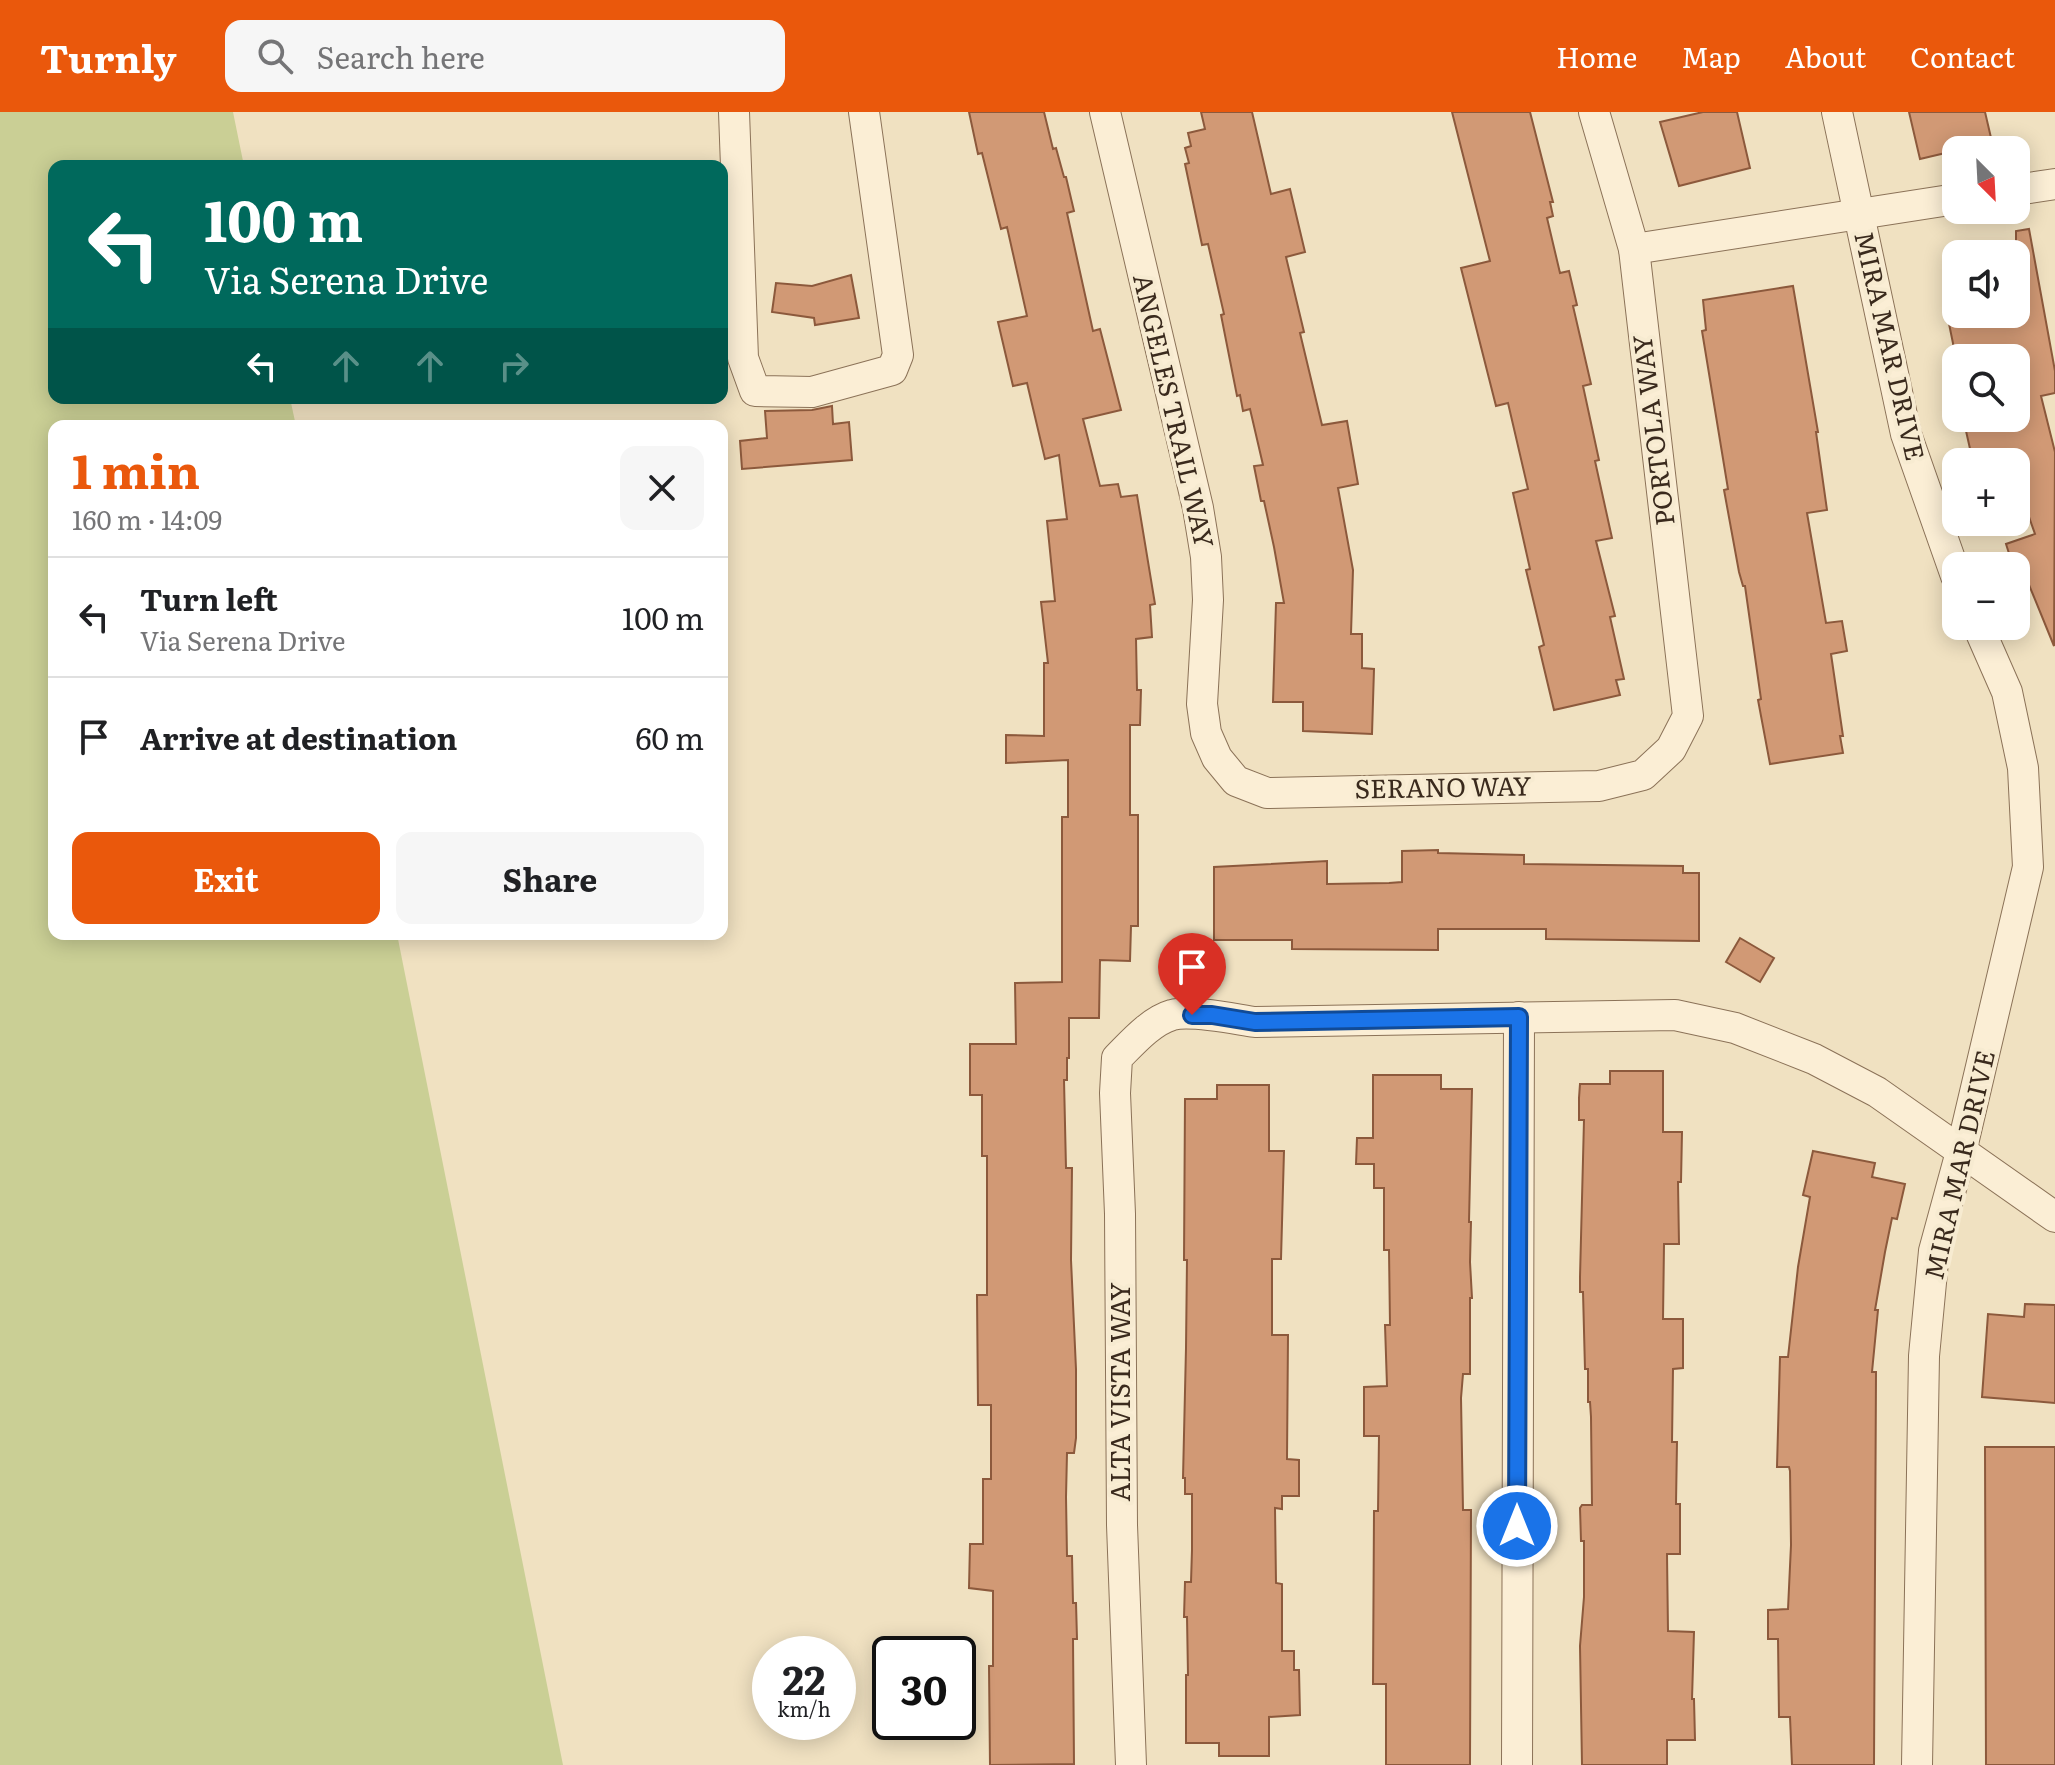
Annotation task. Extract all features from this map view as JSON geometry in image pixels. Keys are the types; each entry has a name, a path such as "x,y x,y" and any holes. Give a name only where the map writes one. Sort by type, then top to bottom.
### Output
{"street":[{"path":"734,112 743,358 755,391 812,392 892,370 898,355 864,112"},
{"name":"ANGELES TRAIL WAY","path":"1105,112 1200,520 1208,600 1202,704 1206,733 1217,758"},
{"name":"PORTOLA WAY","path":"1594,112 1634,249 1688,716 1671,749"},
{"name":"MIRA MAR DRIVE","path":"1837,112 1906,434 1948,552"},
{"path":"2030,188 2055,184"},
{"path":"1634,249 1942,201"},
{"name":"MIRA MAR DRIVE","path":"1917,1765 1924,1356 1934,1251 1961,1152 2028,867 2023,768 2007,692 1984,640"},
{"name":"SERANO WAY","path":"1217,758 1236,781 1267,793 1599,786 1643,775 1671,749"},
{"name":"ALTA VISTA WAY","path":"1131,1765 1122,1525 1120,1214 1115,1093 1117,1058 1145,1032 1173,1015 1212,1015 1255,1022 1675,1015 1735,1028 1814,1059 1877,1092 2055,1217"},
{"path":"1517,1765 1519,1017"}],"green space":[{"path":"0,112 233,112 243,160 48,160 48,404 291,404 295,420 48,420 48,940 398,940 563,1765 0,1765"}],"building":[{"path":"969,112 1044,112 1074,211 1067,213 1093,331 1100,329 1121,410 1083,419 1100,486 1118,484 1121,497 1137,495 1155,604 1150,605 1152,637 1136,639 1137,690 1141,690 1140,725 1130,725 1130,815 1138,815 1138,926 1131,926 1130,961 1100,960 1099,1018 1069,1018 1069,1058 1067,1080 1064,1080 1066,1168 1072,1168 1071,1260 1076,1369 1076,1438 1074,1453 1067,1453 1066,1497 1067,1556 1072,1556 1073,1603 1076,1603 1077,1639 1073,1639 1074,1764 990,1765 989,1666 993,1666 993,1591 969,1588 970,1544 983,1544 983,1479 991,1479 991,1405 978,1405 977,1295 987,1295 987,1156 982,1156 982,1095 970,1095 970,1044 1016,1044 1015,983 1062,982 1062,817 1068,817 1068,760 1006,763 1006,735 1044,736 1044,663 1048,663 1041,602 1055,601 1047,521 1067,519 1059,455 1045,459 1027,383 1013,386 998,322 1027,316 1007,227 1001,229"},
{"path":"1201,112 1252,112 1271,194 1290,189 1305,252 1286,257 1304,332 1300,333 1322,425 1347,421 1358,484 1338,488 1353,570 1351,634 1362,634 1362,668 1374,669 1372,734 1303,731 1303,702 1273,702 1276,603 1284,603 1254,466 1263,465 1250,409 1243,411 1240,395 1237,396 1221,315 1224,314 1208,244 1202,245 1185,164 1189,163 1185,148 1191,146 1188,133 1205,129"},
{"path":"1452,112 1530,112 1553,202 1550,202 1553,216 1547,218 1560,273 1569,271 1577,305 1573,306 1591,384 1583,386 1612,538 1596,541 1615,616 1610,617 1624,679 1616,680 1620,695 1554,710 1539,647 1544,645 1526,570 1530,569 1513,493 1528,489 1508,403 1496,406 1461,268 1490,261"},
{"path":"1703,112 1737,112 1750,168 1679,186 1660,122"},
{"path":"1909,112 1985,112 1991,136 1942,136 1942,154 1920,159"},
{"path":"2029,229 2055,371 2055,393 2041,396 2055,452 2054,646 2030,587 2030,552 2009,552 2006,544 2035,534 2030,520 2030,448 1970,448 1966,432 2030,432 2030,344 1953,344 1950,328 2030,328 2030,240 2016,240 2016,231"},
{"path":"851,275 859,318 815,325 814,318 772,312 776,283 812,286"},
{"path":"1793,286 1818,432 1827,510 1807,513 1826,623 1842,621 1847,651 1831,654 1843,753 1770,764 1758,700 1761,699 1745,586 1739,572 1724,490 1728,489 1702,331 1706,330 1703,300"},
{"path":"832,406 833,424 849,422 852,460 742,469 740,441 767,438 765,411 812,410"},
{"path":"1438,850 1438,853 1524,855 1524,864 1683,866 1683,873 1699,873 1699,941 1546,939 1546,929 1438,929 1438,950 1292,949 1292,940 1214,940 1214,867 1327,861 1327,884 1389,883 1402,882 1402,851"},
{"path":"1740,938 1774,958 1760,982 1726,962"},
{"path":"1610,1071 1663,1071 1663,1132 1682,1132 1681,1182 1678,1182 1679,1244 1664,1244 1663,1319 1683,1319 1683,1368 1673,1369 1672,1442 1677,1442 1676,1504 1680,1504 1680,1554 1667,1554 1668,1631 1694,1632 1692,1699 1695,1740 1667,1740 1667,1765 1582,1765 1580,1646 1584,1541 1581,1541 1580,1508 1582,1505 1592,1505 1591,1417 1588,1369 1585,1369 1583,1292 1580,1292 1584,1120 1579,1120 1579,1098 1580,1084 1610,1084"},
{"path":"1373,1075 1441,1075 1441,1089 1472,1089 1470,1374 1463,1374 1461,1398 1463,1510 1471,1510 1470,1765 1386,1765 1386,1684 1373,1684 1374,1511 1378,1511 1379,1436 1364,1436 1364,1387 1387,1386 1385,1325 1390,1325 1389,1250 1384,1250 1384,1188 1374,1188 1374,1164 1356,1164 1357,1138 1373,1138"},
{"path":"1217,1085 1269,1085 1269,1151 1284,1151 1281,1259 1272,1259 1272,1335 1288,1335 1287,1459 1299,1460 1299,1496 1282,1496 1282,1509 1275,1508 1276,1583 1282,1584 1282,1651 1294,1651 1294,1670 1299,1670 1300,1715 1269,1717 1269,1756 1219,1756 1219,1743 1186,1743 1188,1675 1187,1617 1184,1617 1185,1582 1191,1582 1192,1494 1185,1494 1183,1478 1187,1260 1184,1260 1185,1099 1217,1099"},
{"path":"1813,1151 1875,1163 1872,1177 1905,1184 1897,1219 1892,1218 1875,1310 1878,1310 1872,1372 1876,1372 1874,1765 1792,1765 1790,1717 1779,1717 1778,1639 1768,1639 1768,1610 1788,1609 1790,1471 1789,1467 1777,1467 1780,1357 1788,1357 1810,1197 1803,1195"},
{"path":"2025,1304 2055,1305 2055,1403 1982,1397 1988,1314 2024,1317"},
{"path":"1985,1447 2055,1447 2055,1765 1986,1765"}],"route":[{"path":"1192,1015 1255,1022 1519,1017 1517,1526"}]}
